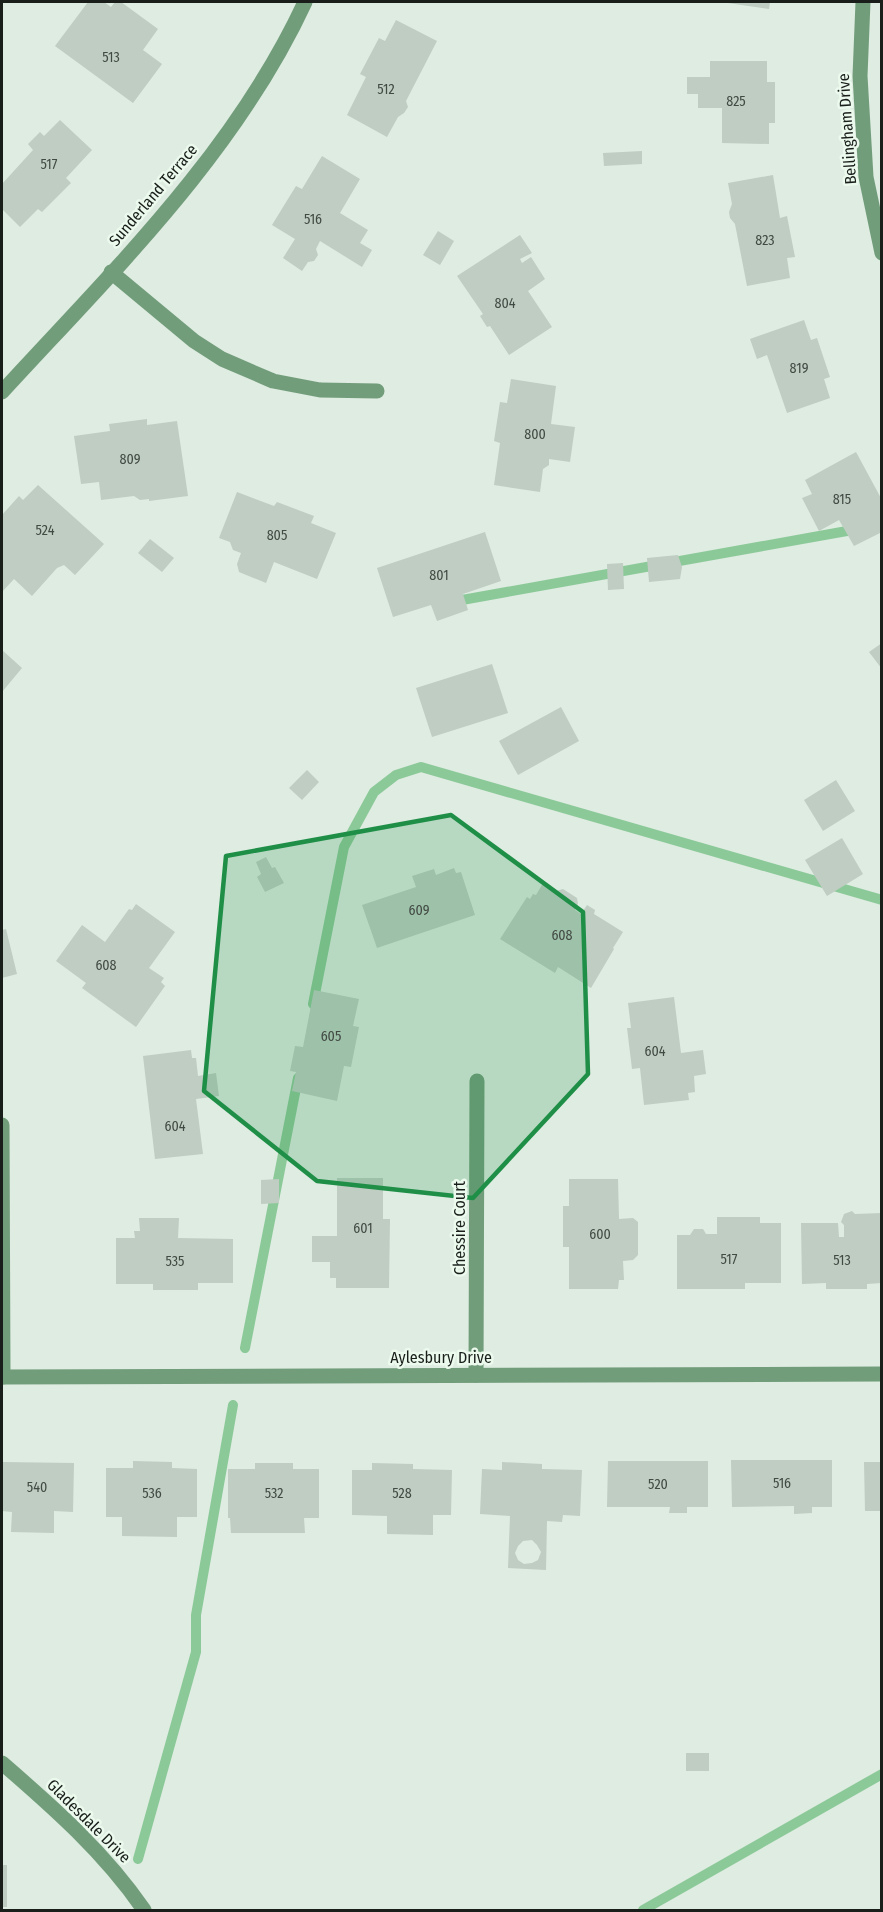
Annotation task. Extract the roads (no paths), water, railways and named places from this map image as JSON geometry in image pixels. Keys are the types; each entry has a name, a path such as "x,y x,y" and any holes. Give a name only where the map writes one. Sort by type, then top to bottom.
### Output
{"street":[{"name":"Sunderland Terrace","path":"2,392 196,175 233,125 266,74 305,2"},
{"name":"Bellingham Drive","path":"863,2 860,76 866,177 882,253"},
{"path":"111,272 194,341 222,358 273,381 320,390 377,391"},
{"name":"Chessire Court","path":"476,1375 477,1081"},
{"path":"2,1125 2,1377"},
{"name":"Aylesbury Drive","path":"2,1377 882,1374"},
{"name":"Gladesdale Drive","path":"2,1764 60,1814 92,1846 135,1896 144,1911"}],"waterway":[{"path":"451,602 858,529"},
{"path":"313,1004 344,847 374,792 396,775 421,767 882,900"},
{"path":"245,1348 298,1078"},
{"path":"138,1859 196,1652 196,1615 233,1405"},
{"path":"643,1910 882,1774"}]}
